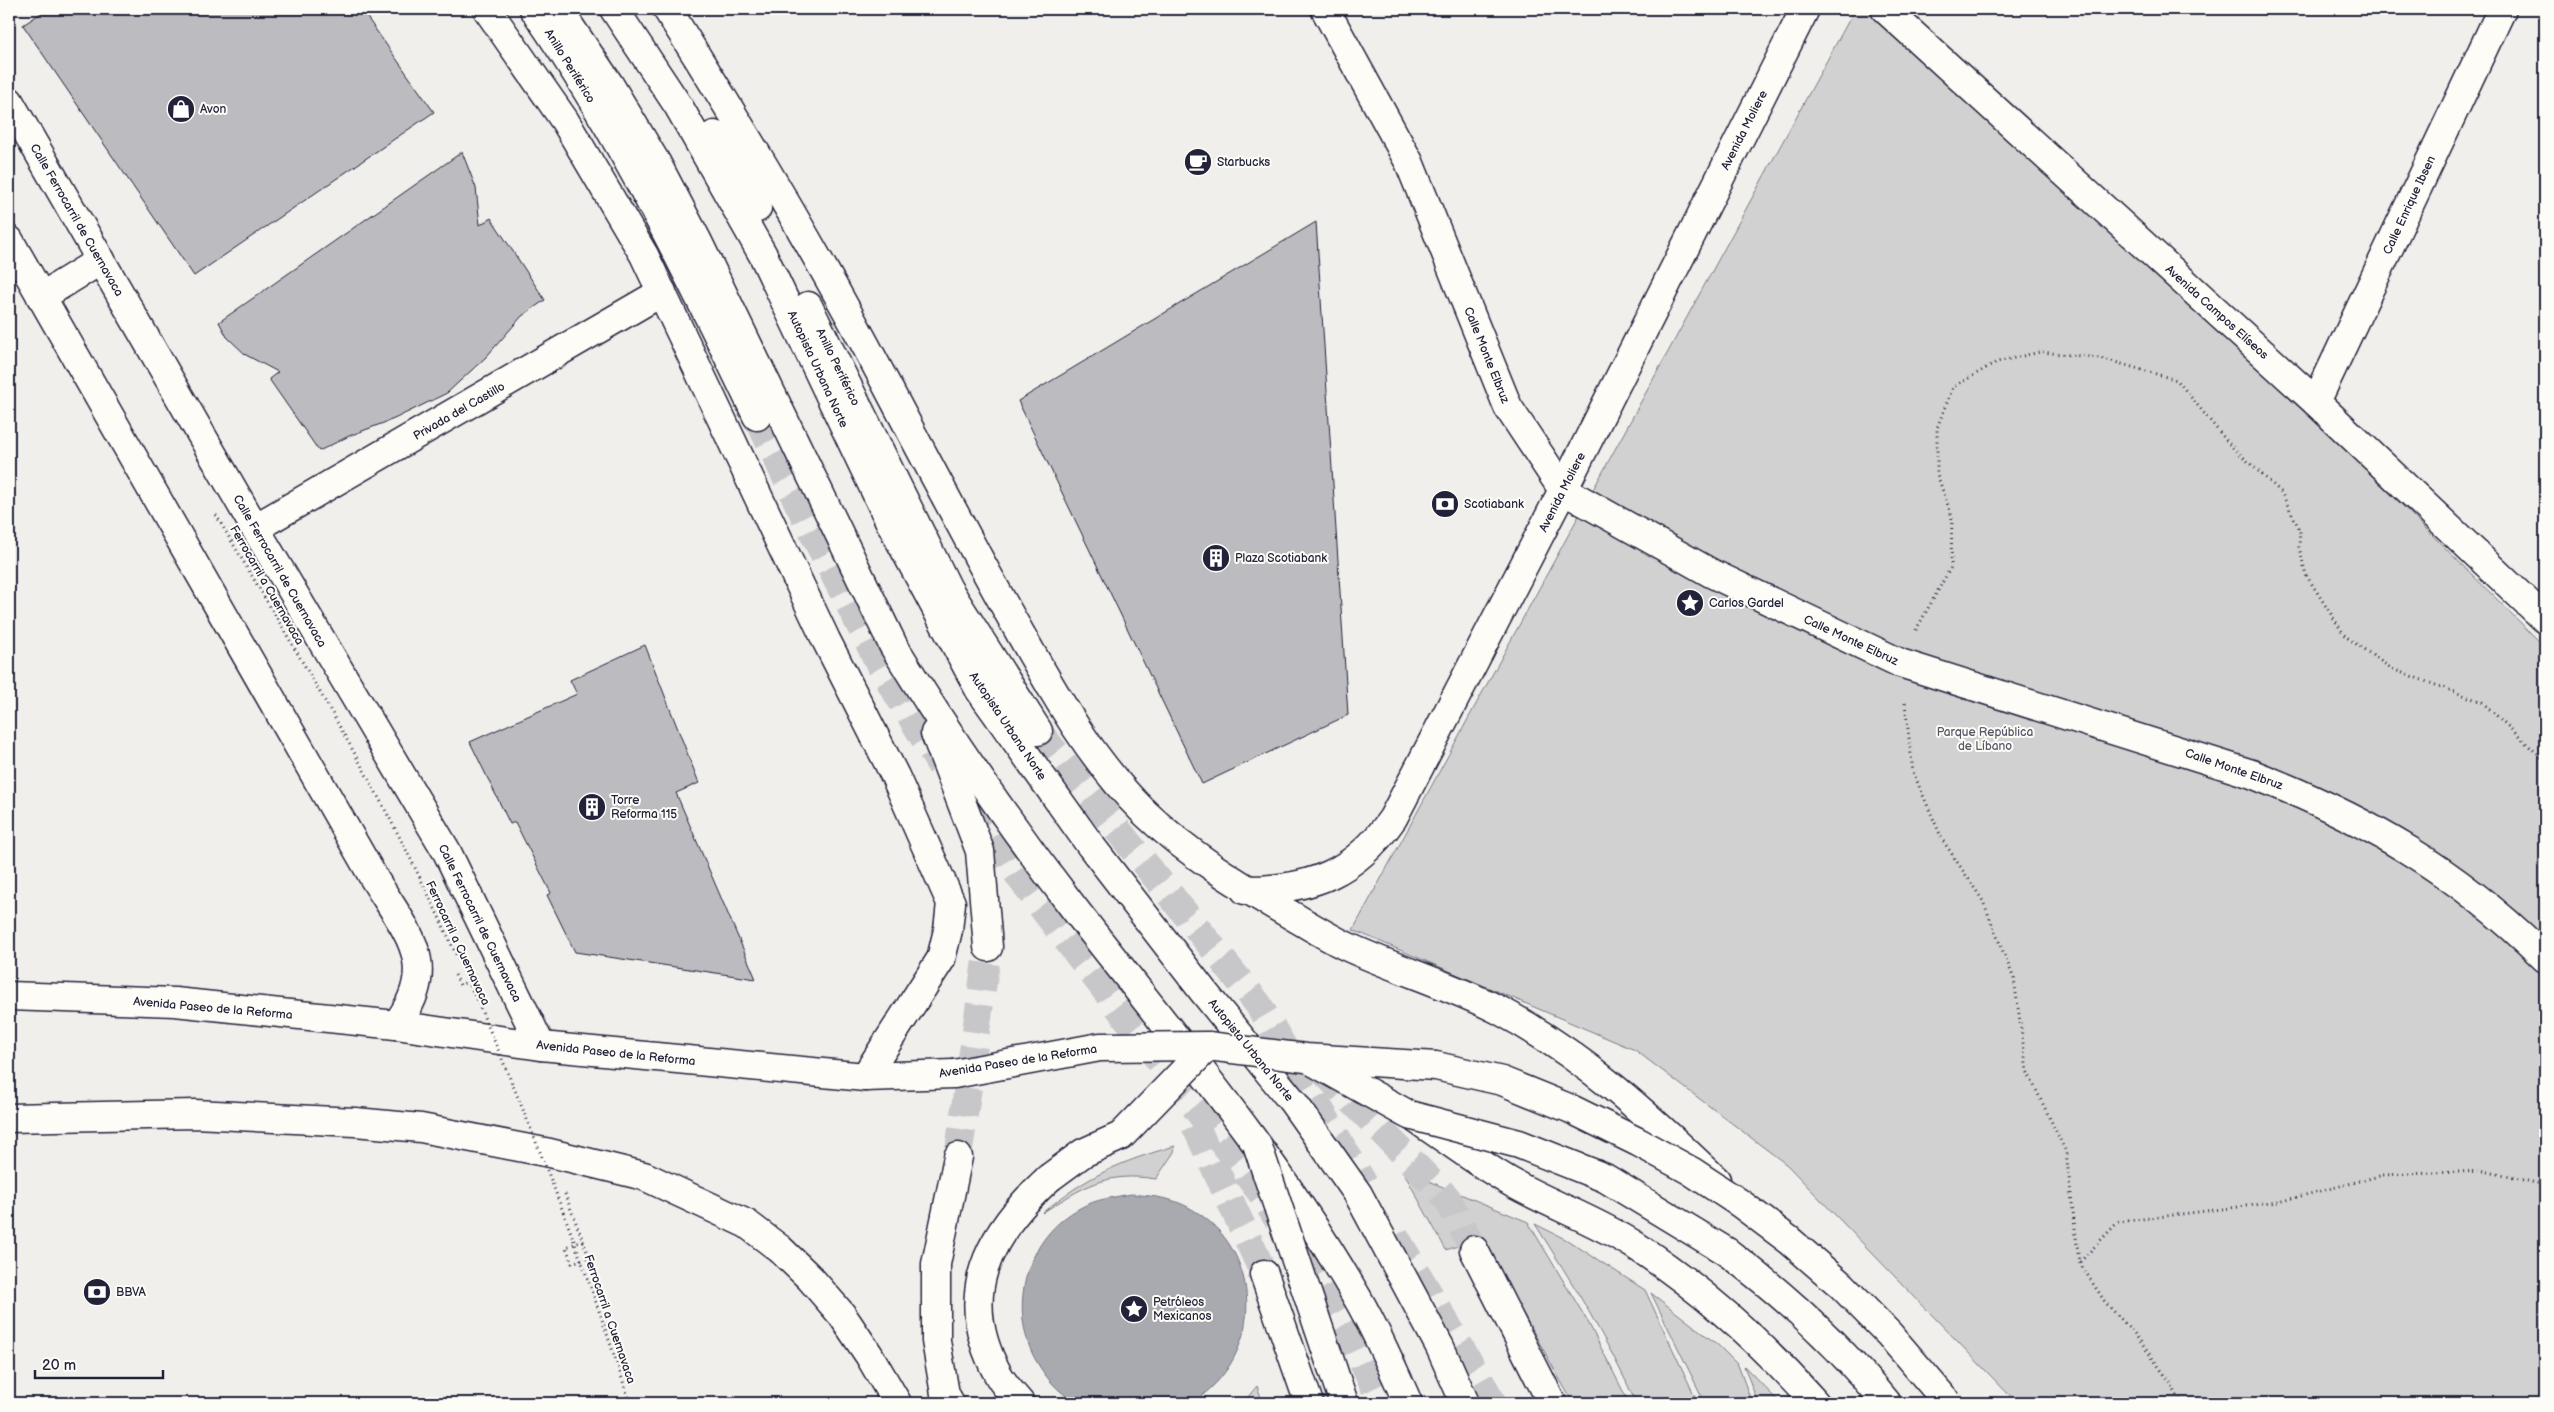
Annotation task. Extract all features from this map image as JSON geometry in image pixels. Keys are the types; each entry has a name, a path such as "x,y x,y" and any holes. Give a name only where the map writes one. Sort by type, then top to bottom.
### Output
{"main road":[{"path":"487,9 565,121 604,184 662,292 826,640 895,776 951,903 948,930 941,959 865,1077"},
{"name":"Anillo Periférico","path":"534,9 636,174 693,282 757,416"},
{"path":"558,9 609,84 661,173 702,251 893,645 914,680 952,741 1071,904 1257,1144 1308,1219 1359,1300 1408,1403"},
{"name":"Autopista Urbana Norte","path":"614,9 678,107 763,255 890,522 979,689 1091,846 1293,1102 1358,1194 1440,1346 1465,1403"},
{"name":"Anillo Periférico","path":"630,9 737,170 826,341 948,589 1038,731"},
{"path":"667,9 746,133 882,377 964,535 1046,679 1091,752 1146,813 1178,841 1246,890 1346,947 1450,987 1498,1010 1555,1043 1608,1081 1741,1204"},
{"name":"Calle Monte Elbruz","path":"1325,9 1409,162 1508,407 1563,490 1710,573 1900,663 2252,774 2308,796 2363,822 2422,858 2468,890 2517,931 2545,958"},
{"name":"Avenida Moliere","path":"1246,890 1278,890 1323,879 1363,854 1380,838 1393,818 1563,490 1805,9"},
{"name":"Avenida Campos Elíseos","path":"1885,9 2316,402 2545,618"},
{"name":"Calle Enrique Ibsen","path":"2316,402 2502,9"},
{"name":"Calle Ferrocarril de Cuernavaca","path":"9,101 255,528 446,852 541,1046"},
{"path":"9,240 375,880 413,942 419,965 416,992 408,1010 396,1025"},
{"path":"41,297 101,260"},
{"name":"Privada del Castillo","path":"255,528 662,292"},
{"path":"914,680 980,851 988,947"},
{"name":"Avenida Paseo de la Reforma","path":"9,996 175,1002 396,1025 541,1046 865,1077 954,1074 1100,1047 1208,1046 1306,1058 1436,1066 1502,1081 1571,1109 1638,1142 1690,1171 1741,1204 1789,1240 1841,1285 1889,1334 1948,1403"},
{"path":"1020,1403 1000,1377 986,1347 979,1320 980,1282 991,1248 1009,1218 1049,1178 1083,1153 1122,1136 1208,1046"},
{"path":"1306,1058 1410,1115 1514,1184 1573,1211 1634,1245 1694,1286 1745,1330 1815,1403"},
{"path":"9,1118 195,1114 286,1117 421,1128 550,1153 644,1176 747,1224 780,1249 810,1278 842,1315 869,1355 897,1403"},
{"path":"1410,1115 1519,1144 1562,1159 1613,1183 1727,1252 1774,1288 1818,1327 1860,1371 1886,1403"},
{"path":"1257,1144 1344,1403"},
{"path":"950,1403 945,1394 936,1341 936,1264 958,1157"},
{"path":"1474,1250 1552,1403"},
{"path":"1264,1274 1309,1403"}],"path":[{"path":"2181,1403 2170,1382 2145,1347 2105,1302 2079,1262 2066,1152 2027,1071 2014,979 1983,901 1942,839 1913,772 1900,663 1951,567 1952,517 1937,474 1937,428 1953,387 1997,362 2040,352 2101,358 2177,380 2230,445 2281,492 2300,530 2298,547 2306,575 2345,636 2392,669 2482,702 2545,761"},
{"name":"Ferrocarril a Cuernavaca","path":"216,515 374,789 444,929 515,1092 580,1260 630,1403"},
{"path":"550,1153 583,1241 589,1257 572,1263 566,1247 583,1241"},
{"path":"2079,1262 2118,1222 2278,1202 2383,1175 2484,1171 2545,1184"}],"green space":[{"name":"Parque República de Líbano","path":"1855,9 1870,9 2304,408 2545,647 2545,1403 2017,1403 1787,1165 1635,1050 1353,930"},
{"path":"1175,1146 1174,1152 1156,1179 1123,1177 1109,1179 1083,1189 1042,1213 1074,1189 1104,1172 1120,1164"},
{"path":"1405,1175 1431,1182 1528,1222 1588,1322 1629,1403 1573,1403 1481,1238 1446,1250"},
{"path":"1535,1224 1567,1240 1645,1290 1698,1403 1636,1403 1601,1334"},
{"path":"1651,1293 1717,1344 1738,1365 1752,1403 1705,1403"},
{"path":"1744,1366 1780,1403 1758,1403"},
{"path":"1257,1386 1263,1403 1243,1403"}],"shaded area":[{"path":"1132,1194 1178,1202 1211,1223 1230,1246 1242,1273 1247,1302 1244,1331 1234,1359 1216,1383 1191,1403 1088,1404 1077,1402 1063,1394 1046,1376 1033,1355 1026,1335 1022,1314 1023,1293 1028,1272 1036,1253 1047,1235 1062,1220 1092,1202"}],"building":[{"path":"47,9 361,9 434,112 194,276 23,25"},
{"path":"462,152 476,188 480,225 491,218 545,300 522,316 486,357 447,393 394,419 349,436 319,451 269,379 278,372 246,355 227,337 219,322"},
{"name":"Plaza Scotiabank","path":"1316,222 1348,715 1202,784 1018,401"},
{"name":"Torre Reforma 115","path":"645,645 699,783 676,793 756,979 575,952 547,895 551,893 515,822 510,824 470,742 577,694 570,680"}],"tunnel":[{"path":"757,416 800,507 881,667 941,766"},
{"path":"1038,731 1258,1004 1364,1184"},
{"path":"967,804 1040,905 1262,1194 1278,1220"},
{"path":"958,1157 988,947"},
{"path":"1323,1071 1447,1198 1474,1250"},
{"path":"1195,1125 1264,1274"},
{"path":"1395,1236 1493,1403"},
{"path":"1299,1254 1350,1335 1382,1403"}],"place":[{"name":"Avon","path":"181,109"},
{"name":"Starbucks","path":"1198,162"},
{"name":"Scotiabank","path":"1445,504"},
{"name":"Plaza Scotiabank","path":"1216,558"},
{"name":"Carlos Gardel","path":"1690,603"},
{"name":"Torre Reforma 115","path":"592,807"},
{"name":"BBVA","path":"97,1292"},
{"name":"Petróleos Mexicanos","path":"1134,1309"}]}
